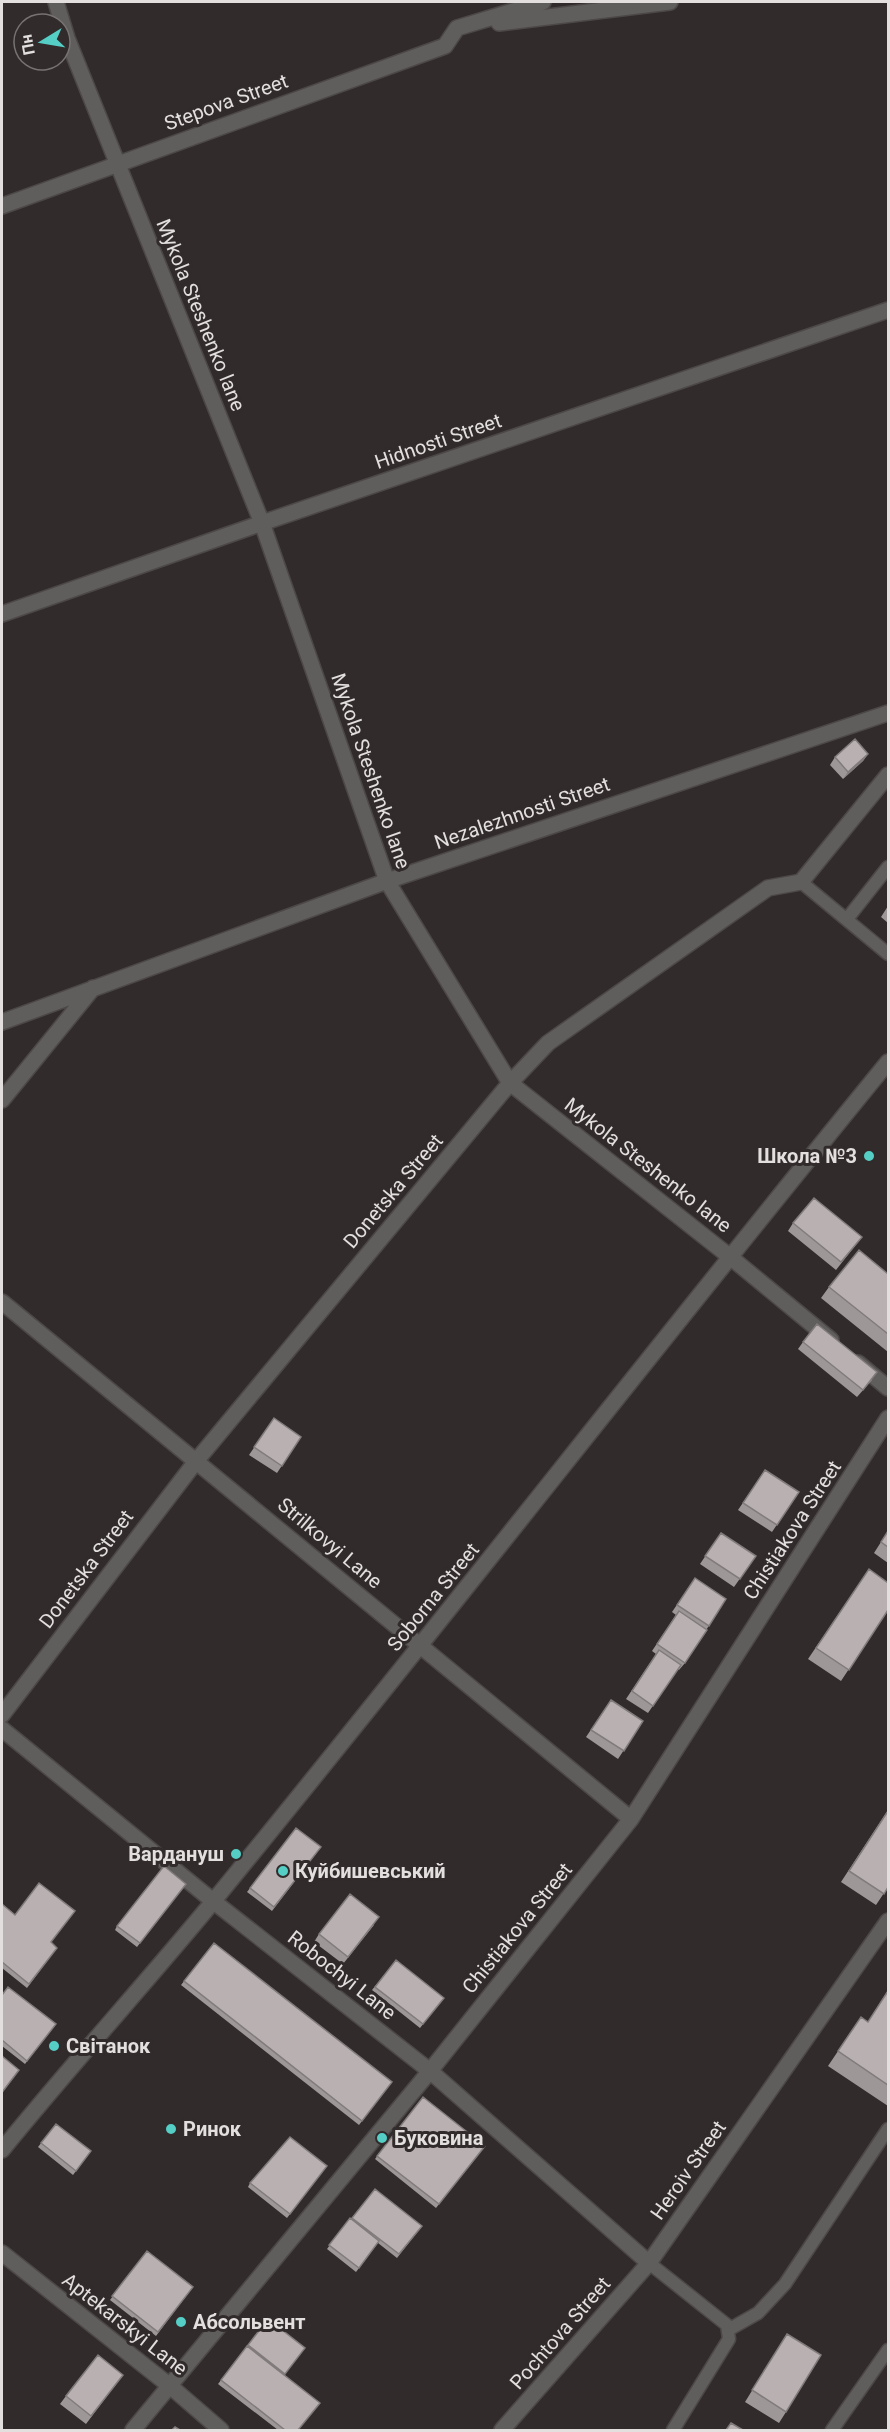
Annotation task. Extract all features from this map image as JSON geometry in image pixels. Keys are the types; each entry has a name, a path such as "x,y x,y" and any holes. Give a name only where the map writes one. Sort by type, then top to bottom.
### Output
{"street":[{"name":"Mykola Steshenko lane","path":"56,2 67,38 262,523 387,881 510,1083 729,1256 888,1388"},
{"name":"Stepova Street","path":"2,206 445,46 457,28 543,2"},
{"path":"457,28 670,2"},
{"name":"Hidnosti Street","path":"2,614 888,310"},
{"name":"Nezalezhnosti Street","path":"2,1022 387,881 888,713"},
{"path":"801,882 888,776"},
{"name":"Donetska Street","path":"2,1715 197,1460 510,1083 548,1043 768,888 801,882"},
{"path":"2,1100 93,988"},
{"name":"Soborna Street","path":"2,2150 213,1901 421,1646 729,1256 888,1062"},
{"name":"Strilkovyi Lane","path":"2,1302 631,1819"},
{"name":"Chistiakova Street","path":"133,2430 430,2071 631,1819 888,1418"},
{"name":"Robochyi Lane","path":"2,1728 213,1901 430,2071 649,2263"},
{"name":"Heroiv Street","path":"649,2263 888,1921"},
{"name":"Aptekarskyi Lane","path":"2,2253 170,2386 221,2430"},
{"name":"Pochtova Street","path":"502,2430 649,2263"}],"lane":[{"path":"847,919 888,867"},
{"path":"801,882 888,954"},
{"path":"728,2330 758,2313 785,2284 888,2129"},
{"path":"649,2263 727,2325 728,2330 729,2339 674,2430"},
{"path":"832,2430 888,2350"}],"building":[{"path":"855,739 868,754 848,772 835,757"},
{"path":"814,1198 862,1237 841,1262 793,1223"},
{"path":"859,1250 888,1274 888,1334 829,1287"},
{"path":"817,1324 877,1372 863,1390 803,1342"},
{"path":"274,1418 301,1437 282,1466 254,1447"},
{"path":"765,1470 799,1492 777,1525 743,1503"},
{"path":"888,1531 888,1547 881,1542"},
{"path":"721,1533 756,1556 740,1579 705,1556"},
{"path":"869,1569 888,1583 888,1610 849,1670 816,1648"},
{"path":"695,1578 726,1599 709,1626 677,1605"},
{"path":"679,1611 707,1630 685,1663 657,1644"},
{"path":"659,1650 681,1665 653,1706 632,1691"},
{"path":"611,1700 643,1721 624,1751 591,1730"},
{"path":"888,1811 888,1887 884,1894 849,1871"},
{"name":"Куйбишевський","path":"296,1828 321,1847 274,1907 250,1888"},
{"path":"164,1866 186,1884 140,1943 117,1926"},
{"path":"39,1883 75,1911 51,1942 57,1948 29,1984 2,1962 2,1904 15,1915"},
{"path":"350,1894 379,1917 348,1957 319,1934"},
{"path":"214,1943 392,2082 362,2121 184,1981"},
{"path":"396,1960 444,1998 423,2024 375,1987"},
{"path":"8,1987 56,2024 27,2061 2,2040 2,1995"},
{"path":"888,1991 888,2085 838,2051 861,2017 868,2022"},
{"path":"2,2056 19,2070 3,2091 2,2090"},
{"path":"423,2097 485,2146 439,2204 377,2156"},
{"path":"56,2124 91,2151 76,2171 41,2143"},
{"path":"290,2137 327,2166 290,2214 250,2183"},
{"path":"375,2189 422,2226 399,2254 352,2218"},
{"path":"350,2218 379,2241 359,2268 329,2245"},
{"path":"147,2251 193,2287 158,2332 112,2296"},
{"path":"268,2319 305,2348 285,2374 248,2345"},
{"path":"787,2334 821,2355 786,2412 752,2390"},
{"path":"247,2346 320,2403 298,2430 285,2430 221,2380"},
{"path":"98,2355 123,2375 91,2416 66,2396"},
{"path":"731,2423 743,2430 726,2430"}],"place":[{"name":"Школа №3","path":"869,1156"},
{"name":"Вардануш","path":"236,1854"},
{"name":"Куйбишевський","path":"283,1871"},
{"name":"Світанок","path":"54,2046"},
{"name":"Ринок","path":"171,2129"},
{"name":"Буковина","path":"382,2138"},
{"name":"Абсольвент","path":"181,2322"}]}
